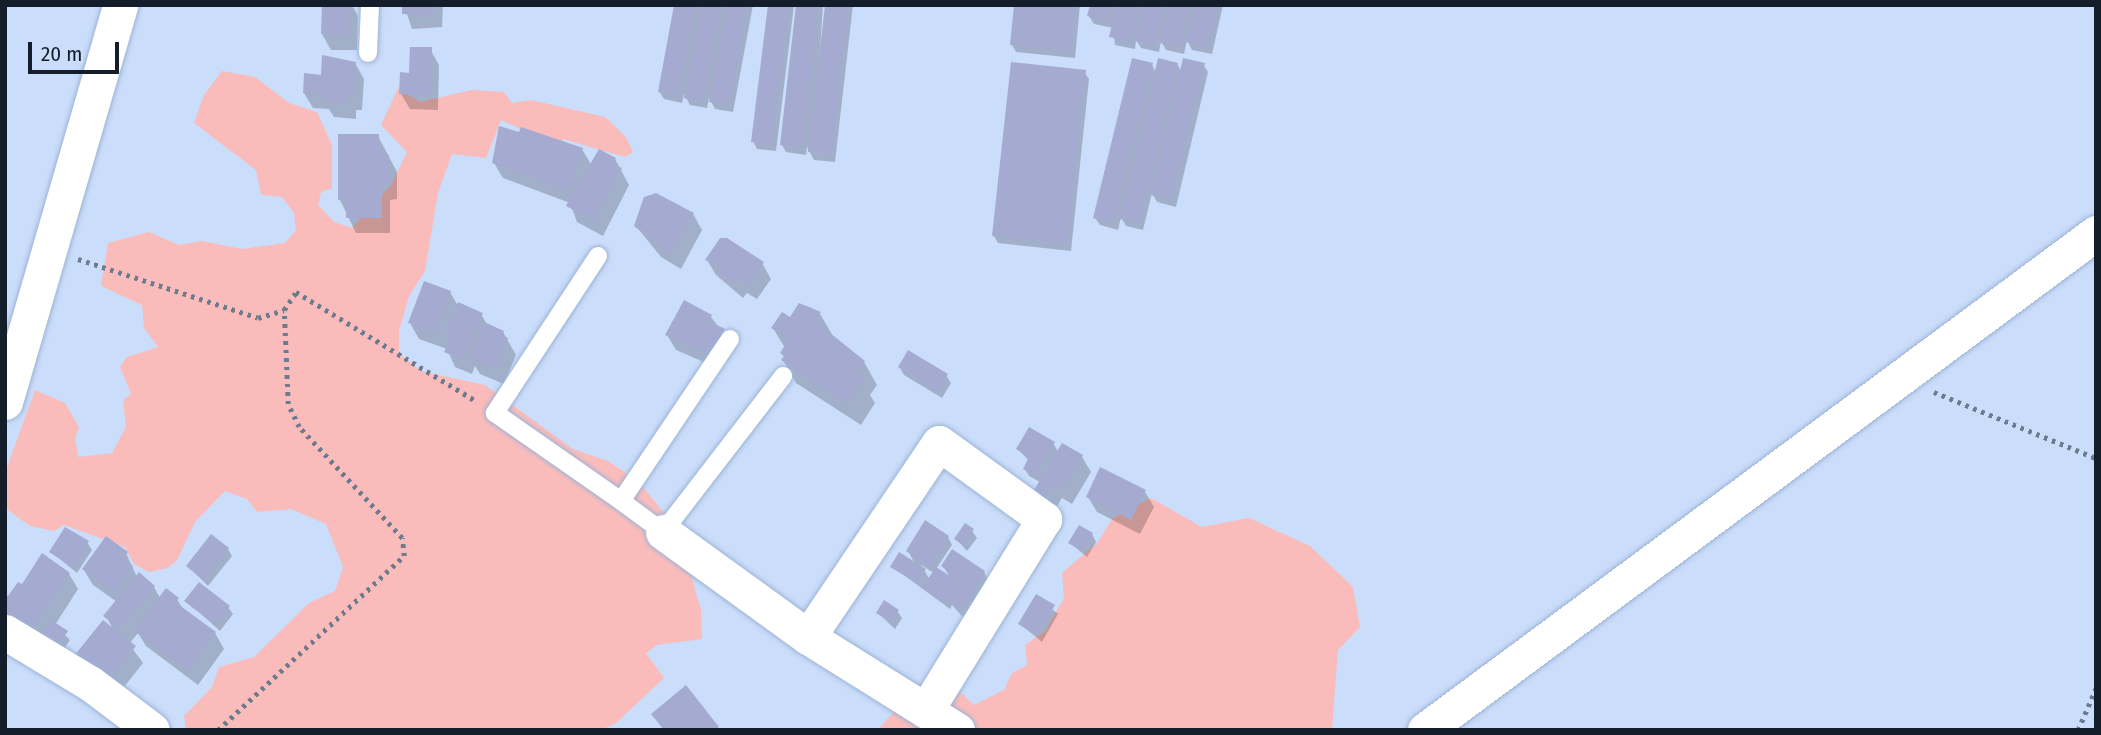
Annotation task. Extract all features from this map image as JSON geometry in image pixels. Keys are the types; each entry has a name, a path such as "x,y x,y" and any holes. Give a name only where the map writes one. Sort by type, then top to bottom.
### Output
{"street":[{"path":"5,402 120,5"},
{"path":"1425,730 2096,233"},
{"path":"808,637 939,443 1044,519 926,710"},
{"path":"663,532 808,637 957,730"},
{"path":"5,632 91,684 152,730"}],"lane":[{"path":"368,53 370,5"},
{"path":"598,256 495,412 663,532 783,376"},
{"path":"621,501 730,340"}],"path":[{"path":"49,250 258,318 284,310"},
{"path":"218,730 404,556 402,538 299,427 288,404 284,310 296,292 495,412"},
{"path":"1900,378 2096,458"},
{"path":"2078,730 2096,688"}],"shaded area":[{"path":"222,71 255,77 289,103 317,112 332,145 332,188 321,192 318,205 334,222 352,228 391,185 407,152 381,125 398,88 420,102 472,90 504,92 512,103 531,100 605,117 626,137 633,152 625,157 563,139 555,150 539,146 519,128 501,120 486,158 452,154 438,193 425,271 409,296 399,331 399,353 421,371 485,385 573,449 608,461 639,482 678,530 701,610 702,639 657,645 646,653 664,678 616,723 601,730 186,730 184,716 212,687 219,667 254,657 309,603 335,591 343,567 326,524 291,509 257,512 247,499 225,491 195,522 177,560 168,568 149,572 134,564 125,547 64,525 54,531 30,526 5,508 5,473 35,390 65,403 79,427 75,438 78,457 112,453 126,427 123,400 131,394 120,367 127,357 158,347 144,328 142,305 101,286 108,243 149,232 179,245 202,241 242,249 285,243 296,230 294,213 282,197 261,195 256,170 194,123 204,95"},
{"path":"1151,498 1202,527 1249,518 1310,546 1353,587 1360,627 1338,650 1332,730 878,730 902,702 954,686 974,705 1004,690 1012,673 1027,665 1025,645 1045,631 1064,598 1062,573 1098,542 1112,519"}],"building":[{"path":"322,5 350,5 349,35 321,34"},
{"path":"402,5 435,5 430,15 402,14"},
{"path":"674,5 696,5 678,96 658,92"},
{"path":"702,5 722,5 703,101 684,98"},
{"path":"728,5 748,5 729,105 709,102"},
{"path":"768,5 790,5 772,145 751,142"},
{"path":"796,5 819,5 803,148 780,145"},
{"path":"825,5 849,5 832,155 808,152"},
{"path":"1014,5 1076,5 1071,51 1010,45"},
{"path":"1090,5 1112,5 1109,21 1087,16"},
{"path":"1117,5 1139,5 1131,42 1109,37"},
{"path":"1143,5 1164,5 1155,46 1135,41"},
{"path":"1168,5 1189,5 1180,48 1160,43"},
{"path":"1195,5 1218,5 1208,48 1186,42"},
{"path":"410,47 432,47 430,95 399,94 400,72 409,73"},
{"path":"322,55 356,62 354,95 348,95 348,104 323,102 323,94 303,93 304,73 321,75"},
{"path":"1132,58 1153,63 1114,223 1093,218"},
{"path":"1158,58 1178,63 1140,224 1120,219"},
{"path":"1183,58 1205,63 1172,200 1151,195"},
{"path":"1011,62 1086,70 1067,244 992,236"},
{"path":"499,126 519,132 521,127 583,148 569,191 492,163"},
{"path":"338,134 379,134 379,155 389,155 389,184 382,184 382,218 346,218 346,200 338,200"},
{"path":"599,149 616,158 613,164 622,168 594,221 566,206"},
{"path":"656,193 694,213 671,254 634,226 644,197"},
{"path":"720,238 727,238 764,262 748,285 738,278 734,283 719,274 723,267 705,260"},
{"path":"424,281 451,291 436,333 408,323"},
{"path":"684,300 712,315 709,321 725,329 711,355 665,335"},
{"path":"458,302 483,313 463,360 444,352 451,335 445,332"},
{"path":"799,303 821,312 815,321 865,361 856,375 864,380 847,404 781,360 784,356 780,353 789,339 771,328 782,312 790,317"},
{"path":"484,322 504,331 502,336 508,338 496,369 469,359"},
{"path":"908,350 948,374 937,392 898,367"},
{"path":"1029,427 1055,442 1035,476 1023,469 1029,457 1016,449"},
{"path":"1062,443 1083,455 1063,490 1053,484 1045,497 1034,490"},
{"path":"1100,467 1146,490 1131,520 1086,497"},
{"path":"925,520 949,536 930,567 906,551"},
{"path":"965,523 974,529 963,545 954,539"},
{"path":"1079,525 1093,533 1082,551 1068,543"},
{"path":"65,527 89,541 73,567 49,552"},
{"path":"211,534 229,548 203,580 186,566"},
{"path":"106,536 128,552 123,559 133,566 115,592 82,569"},
{"path":"952,549 985,571 974,588 981,594 975,602 968,597 960,610 948,602 962,580 941,566"},
{"path":"899,552 926,569 917,583 890,567"},
{"path":"42,553 70,573 30,633 5,617 5,594 8,596 18,582 22,584"},
{"path":"936,567 959,582 945,603 922,588"},
{"path":"139,572 155,586 120,629 103,616"},
{"path":"199,582 230,606 215,625 184,601"},
{"path":"166,588 179,598 175,602 216,632 188,670 134,631"},
{"path":"1036,594 1055,605 1037,635 1018,624"},
{"path":"884,600 899,610 891,622 876,613"},
{"path":"51,620 68,631 57,647 40,635"},
{"path":"103,620 136,646 107,683 74,656"},
{"path":"686,685 719,727 715,730 664,730 651,714"}]}
